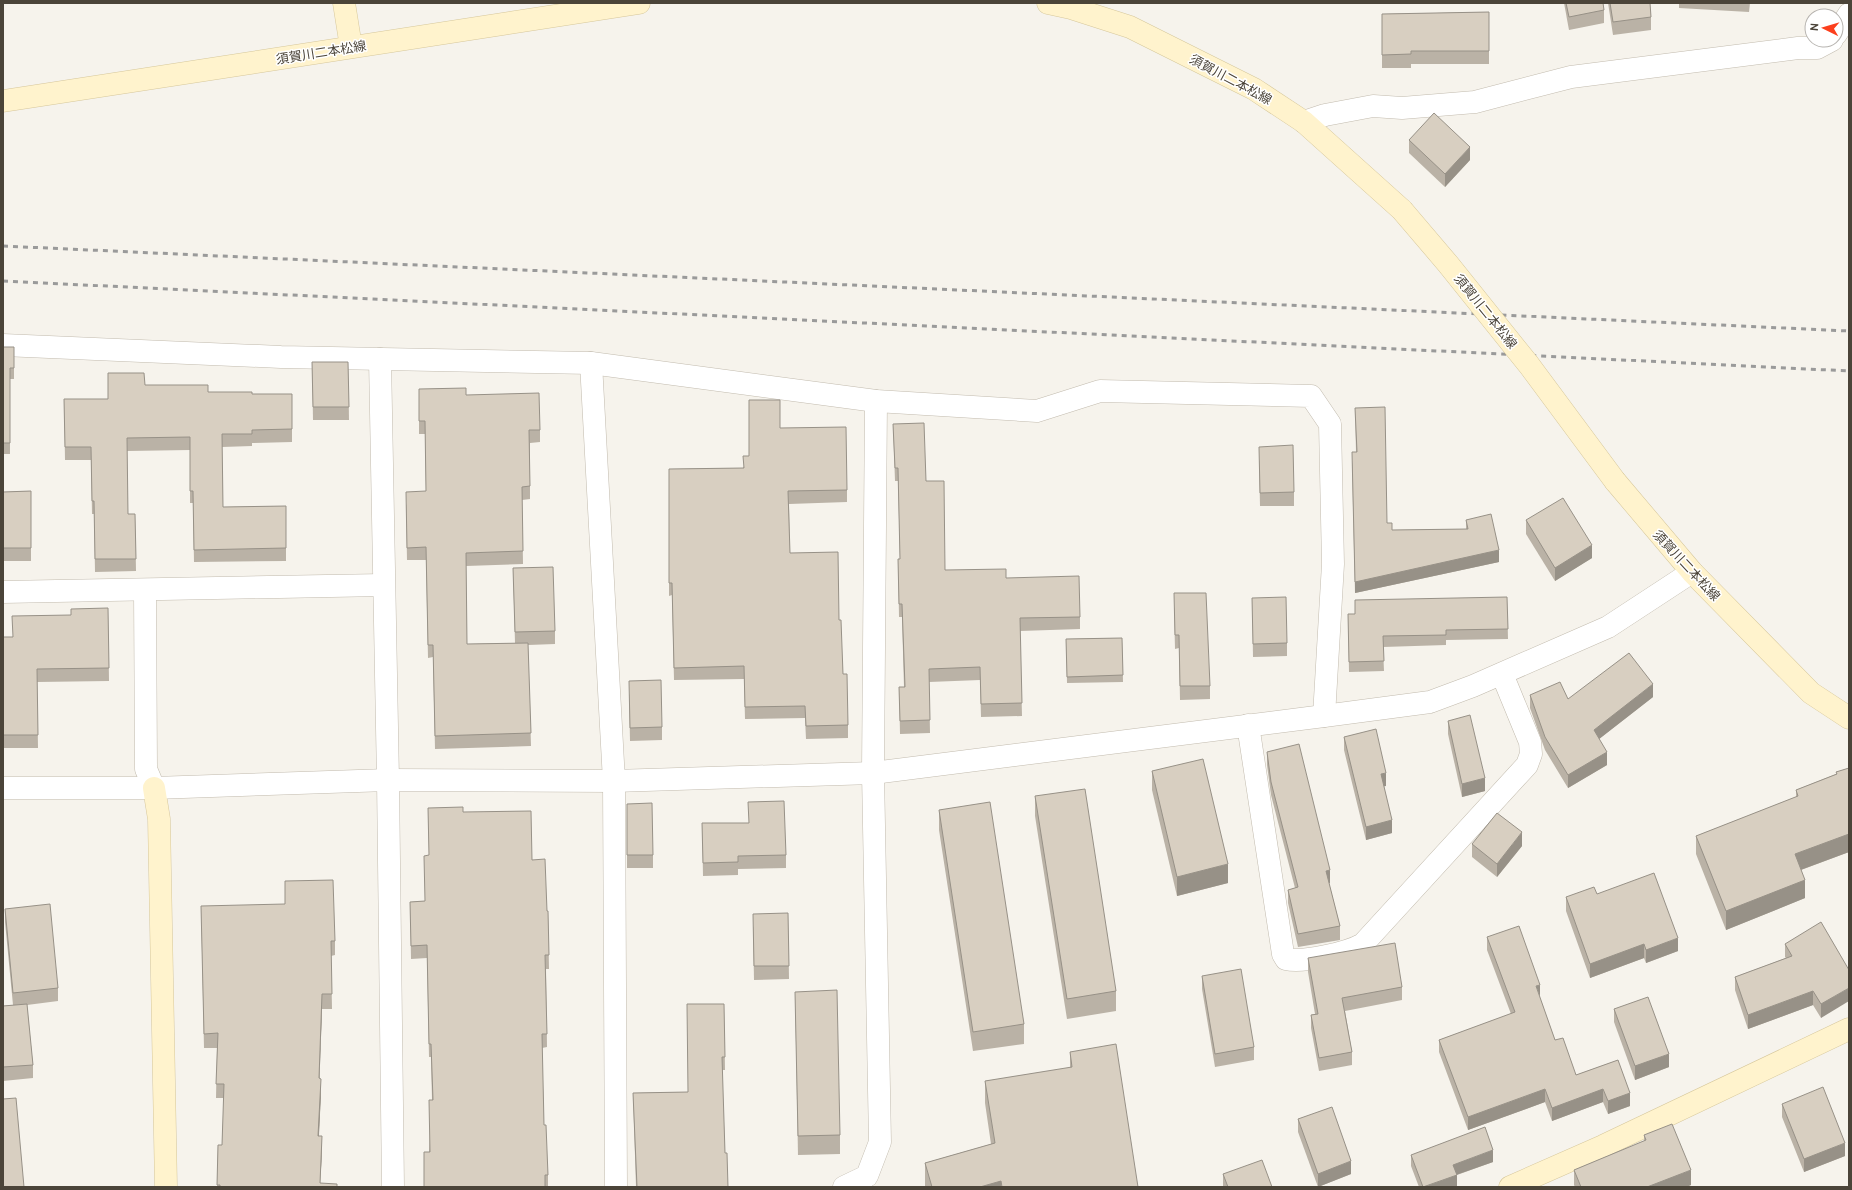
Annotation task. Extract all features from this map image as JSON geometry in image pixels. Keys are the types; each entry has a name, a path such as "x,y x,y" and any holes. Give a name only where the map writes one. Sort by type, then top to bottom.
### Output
{"main road":[{"path":"344,3 351,47"},
{"name":"須賀川二本松線","path":"3,101 639,3"},
{"name":"須賀川二本松線","path":"1048,3 1071,8 1130,27 1254,89 1304,122 1402,210 1530,365 1615,481 1692,572 1811,693 1849,718"},
{"path":"154,788 159,819 166,1187"},
{"path":"1510,1187 1610,1143 1849,1029"}],"street":[{"path":"1304,122 1325,115 1373,106 1402,108 1475,102 1571,77 1804,48"},
{"path":"3,345 281,357 591,363 876,401 1037,411 1100,391 1311,396 1330,424 1333,564 1324,716"},
{"path":"380,359 383,585 388,780 393,1187"},
{"path":"591,363 614,781 616,1187"},
{"path":"844,1187 867,1176 880,1142 873,773 876,401"},
{"path":"3,788 154,788 388,780 614,781 873,773 1324,716 1430,702 1502,674 1608,627 1692,572"},
{"path":"3,592 383,585"},
{"path":"145,590 146,769 154,788"},
{"path":"1248,725 1282,954 1286,959 1294,961 1340,954 1353,950 1363,944 1527,765 1531,754 1530,742 1502,674"}],"building":[{"path":"1566,3 1603,3 1604,10 1569,17"},
{"path":"1610,3 1650,3 1651,17 1613,22"},
{"path":"1489,12 1489,51 1411,51 1411,54 1382,55 1382,14"},
{"path":"1434,113 1470,147 1445,174 1409,140"},
{"path":"3,347 14,347 14,368 10,368 10,443 3,443"},
{"path":"312,362 348,362 349,407 313,407"},
{"path":"108,373 144,373 145,385 208,385 208,392 292,394 292,429 252,430 252,434 222,434 223,507 286,506 286,548 194,550 193,491 190,491 190,437 127,438 128,514 135,514 136,559 95,559 91,447 65,447 64,399 108,399"},
{"path":"466,388 466,395 539,393 540,430 529,430 530,486 522,487 523,551 466,553 467,644 528,643 531,733 435,736 433,645 428,645 426,547 407,548 406,492 426,491 425,421 419,421 419,389"},
{"path":"749,400 780,400 780,428 846,427 847,490 788,491 790,553 838,552 839,620 841,620 843,674 847,674 848,725 806,726 805,706 745,707 744,666 674,668 672,583 669,583 669,469 744,468 743,456 749,456"},
{"path":"1385,407 1387,523 1392,523 1392,530 1468,529 1466,520 1491,514 1499,550 1355,582 1352,452 1357,452 1355,408"},
{"path":"924,423 926,481 944,481 945,570 1006,569 1006,578 1079,576 1080,617 1020,618 1022,703 981,704 980,667 929,669 930,720 900,721 899,687 905,687 902,604 899,604 898,559 900,559 898,468 895,468 893,424"},
{"path":"1293,445 1294,492 1260,493 1259,447"},
{"path":"31,491 31,548 3,548 3,492"},
{"path":"1563,498 1592,545 1555,568 1526,520"},
{"path":"553,567 555,631 515,632 513,568"},
{"path":"1174,593 1206,593 1210,686 1180,686 1179,635 1175,635"},
{"path":"1286,597 1287,643 1253,644 1252,598"},
{"path":"1507,597 1508,629 1446,630 1446,635 1383,636 1384,661 1349,662 1348,614 1355,614 1355,600"},
{"path":"108,608 109,668 37,669 38,735 3,735 3,637 13,637 12,616 71,615 71,609"},
{"path":"1122,638 1123,675 1067,677 1066,639"},
{"path":"1629,653 1653,684 1594,730 1607,752 1568,775 1545,737 1530,695 1560,682 1568,699"},
{"path":"661,680 662,727 630,728 629,681"},
{"path":"1470,715 1485,778 1462,784 1448,721"},
{"path":"1376,729 1386,773 1381,774 1392,820 1366,827 1344,737"},
{"path":"1299,744 1330,870 1326,871 1340,926 1298,934 1288,890 1298,887 1271,782 1267,752"},
{"path":"1203,759 1228,864 1177,877 1152,771"},
{"path":"1849,768 1849,834 1795,854 1805,880 1726,911 1696,836 1798,796 1796,790 1837,774 1836,772"},
{"path":"1085,789 1116,991 1067,999 1035,796"},
{"path":"784,801 786,855 738,856 738,862 703,863 702,823 749,823 748,802"},
{"path":"990,802 1024,1024 973,1032 939,810"},
{"path":"652,803 653,855 627,855 627,804"},
{"path":"463,807 463,812 531,811 532,860 545,859 549,955 545,955 547,1034 542,1034 544,1125 546,1125 548,1175 545,1175 545,1187 424,1187 424,1152 430,1152 429,1100 433,1100 431,1044 429,1044 427,945 411,946 410,902 425,901 424,856 429,855 428,808"},
{"path":"1497,813 1522,832 1497,864 1472,844"},
{"path":"1654,873 1678,938 1646,950 1644,944 1590,964 1566,897 1594,887 1597,894"},
{"path":"333,880 335,941 331,941 332,994 322,994 319,1078 321,1079 318,1136 322,1136 320,1183 337,1184 337,1187 220,1187 220,1185 217,1185 218,1145 222,1145 224,1084 216,1084 218,1033 204,1034 201,906 285,904 285,881"},
{"path":"50,904 58,988 13,993 5,909"},
{"path":"788,913 789,966 754,966 753,914"},
{"path":"1821,922 1849,970 1849,988 1821,1004 1813,991 1748,1015 1735,977 1792,956 1785,944"},
{"path":"1519,926 1540,985 1536,986 1555,1040 1563,1038 1576,1075 1618,1060 1630,1093 1608,1101 1603,1089 1552,1108 1545,1089 1468,1117 1439,1040 1515,1012 1487,937"},
{"path":"1395,943 1402,987 1342,998 1352,1052 1319,1058 1311,1015 1318,1014 1308,958"},
{"path":"1241,969 1254,1047 1215,1054 1202,976"},
{"path":"837,990 840,1135 798,1136 795,992"},
{"path":"1648,997 1669,1054 1635,1066 1614,1009"},
{"path":"27,1004 33,1065 3,1067 3,1006"},
{"path":"687,1004 724,1004 725,1057 722,1057 725,1153 727,1153 728,1187 637,1187 633,1093 688,1092"},
{"path":"1116,1044 1138,1187 1002,1187 1001,1181 980,1187 932,1187 925,1163 995,1143 985,1081 1072,1067 1070,1052"},
{"path":"1823,1087 1845,1143 1804,1159 1782,1104"},
{"path":"16,1098 24,1187 3,1187 3,1099"},
{"path":"1332,1107 1351,1161 1318,1174 1298,1119"},
{"path":"1672,1124 1691,1170 1647,1187 1581,1187 1574,1170 1646,1140 1644,1135"},
{"path":"1485,1127 1493,1150 1453,1165 1457,1175 1423,1187 1411,1155"},
{"path":"1262,1160 1272,1187 1228,1187 1223,1174"}],"railway":[{"path":"3,246 1849,331"},
{"path":"3,281 1849,371"}]}
